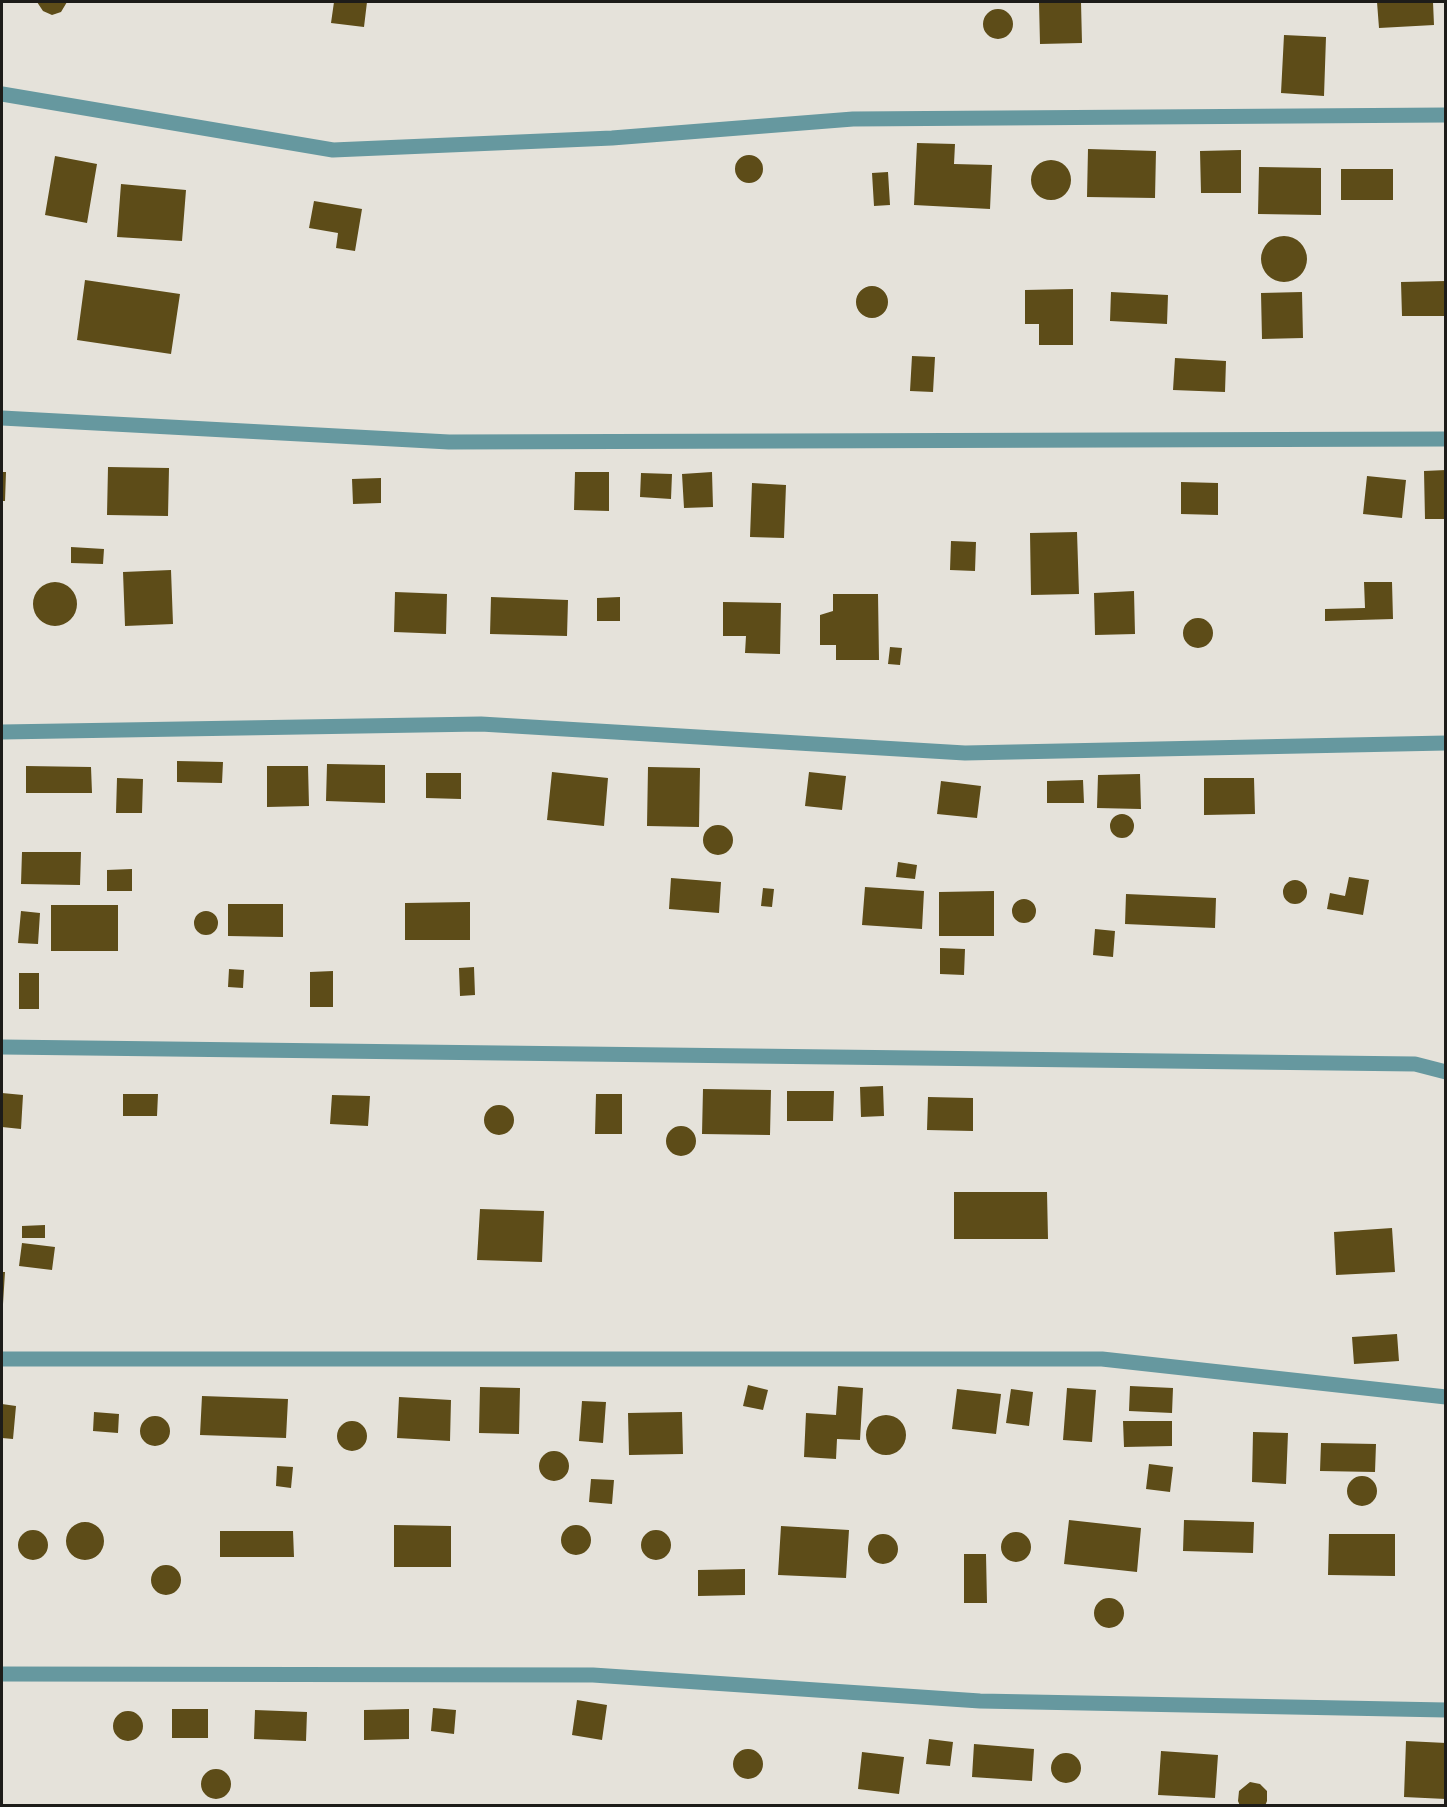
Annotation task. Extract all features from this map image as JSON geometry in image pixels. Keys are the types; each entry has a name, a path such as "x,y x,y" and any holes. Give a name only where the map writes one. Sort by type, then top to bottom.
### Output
{"street":[{"path":"2,94 333,150 612,138 853,119 1446,115"},
{"path":"2,418 449,442 1446,439"},
{"path":"2,732 481,724 965,753 1446,743"},
{"path":"2,1047 1415,1064 1446,1072"},
{"path":"2,1359 1102,1359 1446,1397"},
{"path":"2,1674 593,1676 980,1701 1446,1710"}],"building":[{"path":"37,2 67,2 61,12 52,15 43,11"},
{"path":"334,2 367,2 364,27 331,23"},
{"path":"1039,2 1081,2 1082,43 1040,44"},
{"path":"1377,2 1433,2 1434,25 1379,28"},
{"path":"998,9 1009,13 1013,24 1009,35 998,39 987,35 983,24 987,13"},
{"path":"1284,35 1326,37 1324,96 1281,93"},
{"path":"917,143 955,144 954,164 992,165 990,209 914,205"},
{"path":"1088,149 1156,151 1155,198 1087,197"},
{"path":"1241,150 1241,193 1201,193 1200,151"},
{"path":"749,155 759,159 763,169 759,179 749,183 739,179 735,169 739,159"},
{"path":"55,156 97,164 87,223 45,215"},
{"path":"1051,160 1065,166 1071,180 1065,194 1051,200 1037,194 1031,180 1037,166"},
{"path":"1259,167 1321,168 1321,215 1258,214"},
{"path":"1341,169 1393,169 1393,200 1341,200"},
{"path":"888,172 890,205 874,206 872,173"},
{"path":"121,184 186,190 182,241 117,237"},
{"path":"314,201 362,209 355,251 336,248 338,233 309,228"},
{"path":"1284,236 1300,243 1307,259 1300,275 1284,282 1268,275 1261,259 1268,243"},
{"path":"85,280 180,294 171,354 77,340"},
{"path":"1446,281 1446,316 1402,316 1401,282"},
{"path":"872,286 884,290 888,302 884,314 872,318 860,314 856,302 860,290"},
{"path":"1073,289 1073,345 1039,345 1039,324 1025,324 1025,290"},
{"path":"1111,292 1168,295 1167,324 1110,321"},
{"path":"1302,292 1303,338 1262,339 1261,293"},
{"path":"912,356 935,357 933,392 910,391"},
{"path":"1175,358 1226,361 1225,392 1173,390"},
{"path":"108,467 169,468 168,516 107,515"},
{"path":"1446,470 1446,519 1425,519 1424,471"},
{"path":"2,472 6,472 5,501 2,501"},
{"path":"575,472 609,472 609,511 574,510"},
{"path":"712,472 713,507 684,508 682,474"},
{"path":"641,473 672,474 671,499 640,497"},
{"path":"1367,476 1406,480 1402,518 1363,514"},
{"path":"381,478 381,503 353,504 352,479"},
{"path":"1181,482 1218,483 1218,515 1181,514"},
{"path":"752,483 786,485 784,538 750,537"},
{"path":"1077,532 1079,594 1031,595 1030,533"},
{"path":"951,541 976,542 975,571 950,570"},
{"path":"71,547 104,549 103,564 71,563"},
{"path":"171,570 173,624 125,626 123,572"},
{"path":"55,582 71,588 77,604 71,620 55,626 39,620 33,604 39,588"},
{"path":"1364,582 1392,582 1393,619 1325,621 1325,609 1365,608"},
{"path":"1134,591 1135,634 1095,635 1094,593"},
{"path":"395,592 447,594 446,634 394,632"},
{"path":"833,594 878,594 879,660 836,660 836,645 820,645 820,615 833,611"},
{"path":"491,597 568,600 567,636 490,634"},
{"path":"620,597 620,621 597,621 597,598"},
{"path":"723,602 781,603 780,654 745,653 746,636 723,636"},
{"path":"1198,618 1209,622 1213,633 1209,644 1198,648 1187,644 1183,633 1187,622"},
{"path":"890,647 902,648 900,665 888,664"},
{"path":"177,761 223,762 222,783 177,782"},
{"path":"327,764 385,765 385,803 326,801"},
{"path":"26,766 91,767 92,793 26,793"},
{"path":"267,766 308,766 309,806 267,807"},
{"path":"648,767 700,768 699,827 647,826"},
{"path":"552,772 608,778 604,826 547,820"},
{"path":"809,772 846,776 842,810 805,806"},
{"path":"426,773 461,773 461,799 426,798"},
{"path":"1140,774 1141,809 1097,808 1098,775"},
{"path":"117,778 143,779 142,813 116,813"},
{"path":"1204,778 1254,778 1255,814 1204,815"},
{"path":"1083,780 1084,803 1047,803 1047,781"},
{"path":"941,781 981,786 977,818 937,814"},
{"path":"1122,814 1131,817 1134,826 1131,835 1122,838 1113,835 1110,826 1113,817"},
{"path":"718,825 729,829 733,840 729,851 718,855 707,851 703,840 707,829"},
{"path":"22,852 81,852 80,885 21,884"},
{"path":"898,862 917,865 915,879 896,877"},
{"path":"132,869 132,891 107,891 107,870"},
{"path":"1349,877 1369,880 1363,915 1327,909 1330,893 1345,896"},
{"path":"671,878 721,882 719,913 669,909"},
{"path":"1295,880 1304,883 1307,892 1304,901 1295,904 1286,901 1283,892 1286,883"},
{"path":"865,887 924,891 922,929 862,925"},
{"path":"763,888 774,889 772,907 761,906"},
{"path":"994,891 994,936 939,936 939,892"},
{"path":"1126,894 1216,898 1215,928 1125,924"},
{"path":"1024,899 1033,902 1036,911 1033,920 1024,923 1015,920 1012,911 1015,902"},
{"path":"470,902 470,940 405,940 405,903"},
{"path":"228,904 283,904 283,937 228,936"},
{"path":"51,905 118,905 118,951 51,951"},
{"path":"21,911 40,913 38,944 18,943"},
{"path":"206,911 211,912 217,918 217,928 211,934 206,935 201,934 195,928 194,923 195,918 201,912"},
{"path":"1095,929 1115,931 1113,957 1093,955"},
{"path":"940,948 965,949 964,975 940,974"},
{"path":"474,967 475,995 460,996 459,968"},
{"path":"229,969 244,970 243,988 228,987"},
{"path":"333,971 333,1007 310,1007 310,972"},
{"path":"19,973 39,973 39,1009 19,1009"},
{"path":"883,1086 884,1116 861,1117 860,1087"},
{"path":"703,1089 771,1090 770,1135 702,1134"},
{"path":"787,1091 834,1091 833,1121 787,1121"},
{"path":"2,1093 23,1095 21,1129 2,1127"},
{"path":"123,1094 158,1094 157,1116 123,1116"},
{"path":"596,1094 622,1094 622,1134 595,1134"},
{"path":"332,1095 370,1096 368,1126 330,1124"},
{"path":"928,1097 973,1098 973,1131 927,1130"},
{"path":"499,1105 510,1109 514,1120 510,1131 499,1135 488,1131 484,1120 488,1109"},
{"path":"681,1126 692,1130 696,1141 692,1152 681,1156 670,1152 666,1141 670,1130"},
{"path":"954,1192 1047,1192 1048,1239 954,1239"},
{"path":"480,1209 544,1211 542,1262 477,1260"},
{"path":"45,1225 45,1238 22,1238 22,1226"},
{"path":"1392,1228 1395,1272 1336,1275 1334,1232"},
{"path":"22,1243 55,1247 52,1270 19,1266"},
{"path":"2,1272 5,1272 3,1304 2,1304"},
{"path":"1397,1334 1399,1361 1354,1364 1352,1337"},
{"path":"748,1385 768,1390 763,1410 743,1406"},
{"path":"838,1386 863,1388 860,1440 837,1439 836,1459 804,1457 806,1413 836,1415"},
{"path":"1130,1386 1173,1388 1172,1413 1129,1411"},
{"path":"480,1387 520,1388 519,1434 479,1433"},
{"path":"1067,1388 1096,1390 1092,1442 1063,1440"},
{"path":"957,1389 1001,1394 996,1434 952,1429"},
{"path":"1011,1389 1033,1392 1029,1426 1006,1423"},
{"path":"202,1396 288,1399 286,1438 200,1435"},
{"path":"399,1397 451,1400 450,1441 397,1438"},
{"path":"582,1401 606,1402 603,1443 579,1441"},
{"path":"2,1404 16,1406 13,1439 2,1438"},
{"path":"94,1412 119,1414 118,1433 93,1431"},
{"path":"682,1412 683,1454 629,1455 628,1413"},
{"path":"886,1415 894,1416 900,1421 905,1427 905,1443 900,1449 894,1454 886,1455 878,1454 872,1449 867,1443 866,1435 867,1427 872,1421 878,1416"},
{"path":"155,1416 166,1420 170,1431 166,1442 155,1446 144,1442 140,1431 144,1420"},
{"path":"352,1421 363,1425 367,1436 363,1447 352,1451 341,1447 337,1436 341,1425"},
{"path":"1123,1421 1172,1421 1172,1446 1124,1447"},
{"path":"1253,1432 1288,1433 1286,1484 1252,1482"},
{"path":"1321,1443 1376,1444 1375,1472 1320,1471"},
{"path":"554,1451 565,1455 569,1466 565,1477 554,1481 543,1477 539,1466 543,1455"},
{"path":"1149,1464 1173,1467 1170,1492 1146,1489"},
{"path":"277,1466 293,1467 291,1488 276,1486"},
{"path":"1362,1476 1373,1480 1377,1491 1373,1502 1362,1506 1351,1502 1347,1491 1351,1480"},
{"path":"591,1479 614,1480 612,1504 589,1502"},
{"path":"1069,1520 1141,1528 1137,1572 1064,1564"},
{"path":"1184,1520 1254,1522 1253,1553 1183,1551"},
{"path":"85,1522 98,1528 104,1541 98,1554 85,1560 72,1554 66,1541 72,1528"},
{"path":"394,1525 451,1526 451,1567 394,1567"},
{"path":"576,1525 587,1529 591,1540 587,1551 576,1555 565,1551 561,1540 565,1529"},
{"path":"781,1526 849,1530 846,1578 778,1575"},
{"path":"33,1530 44,1534 48,1545 44,1556 33,1560 22,1556 18,1545 22,1534"},
{"path":"656,1530 667,1534 671,1545 667,1556 656,1560 645,1556 641,1545 645,1534"},
{"path":"220,1531 293,1531 294,1557 220,1557"},
{"path":"1016,1532 1027,1536 1031,1547 1027,1558 1016,1562 1005,1558 1001,1547 1005,1536"},
{"path":"883,1534 894,1538 898,1549 894,1560 883,1564 872,1560 868,1549 872,1538"},
{"path":"1329,1534 1395,1534 1395,1576 1328,1575"},
{"path":"964,1554 986,1554 987,1603 964,1603"},
{"path":"166,1565 177,1569 181,1580 177,1591 166,1595 155,1591 151,1580 155,1569"},
{"path":"745,1569 745,1595 698,1596 698,1570"},
{"path":"1109,1598 1120,1602 1124,1613 1120,1624 1109,1628 1098,1624 1094,1613 1098,1602"},
{"path":"577,1700 607,1705 602,1740 572,1735"},
{"path":"433,1708 456,1710 454,1734 431,1731"},
{"path":"172,1709 208,1709 208,1738 172,1738"},
{"path":"409,1709 409,1739 364,1740 364,1710"},
{"path":"255,1710 307,1712 306,1741 254,1739"},
{"path":"128,1711 139,1715 143,1726 139,1737 128,1741 117,1737 113,1726 117,1715"},
{"path":"929,1739 953,1742 950,1766 926,1764"},
{"path":"1406,1741 1446,1743 1446,1799 1404,1797"},
{"path":"974,1744 1034,1749 1032,1781 972,1777"},
{"path":"748,1749 759,1753 763,1764 759,1775 748,1779 737,1775 733,1764 737,1753"},
{"path":"1161,1751 1218,1755 1215,1798 1158,1795"},
{"path":"862,1752 904,1757 899,1794 858,1789"},
{"path":"1066,1753 1077,1757 1081,1768 1077,1779 1066,1783 1055,1779 1051,1768 1055,1757"},
{"path":"216,1769 227,1773 231,1784 227,1795 216,1799 205,1795 201,1784 205,1773"},
{"path":"1250,1782 1260,1784 1267,1791 1265,1806 1240,1806 1239,1791"}]}
